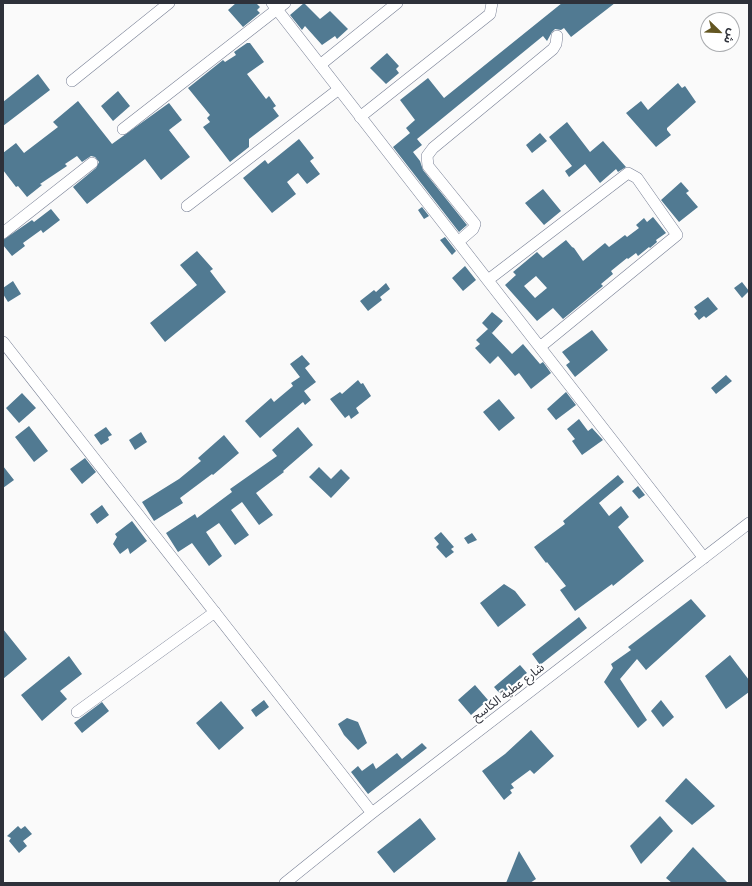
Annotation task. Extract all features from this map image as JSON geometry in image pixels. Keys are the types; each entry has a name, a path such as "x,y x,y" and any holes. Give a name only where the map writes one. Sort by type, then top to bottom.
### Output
{"street":[{"path":"72,81 169,3"},
{"path":"320,65 397,3"},
{"path":"360,116 490,14 492,3"},
{"path":"123,129 278,5 339,90 704,558"},
{"path":"458,242 473,229 475,224 428,166 427,156 433,148 553,49 556,44 557,36"},
{"path":"187,206 339,90"},
{"path":"3,233 92,163"},
{"path":"488,280 628,172 637,178 678,235 540,347"},
{"path":"3,342 372,813"},
{"name":"شارع عطية الكاسح","path":"285,883 372,813 749,523"},
{"path":"77,712 215,612"}],"building":[{"path":"236,3 256,3 260,7 257,10 260,13 243,27 228,10"},
{"path":"304,3 320,19 330,11 348,29 337,39 335,36 322,45 305,26 302,30 290,15"},
{"path":"562,3 615,3 571,37 564,28 561,30 555,29 547,41 543,36 417,139 422,145 413,152 420,161 423,170 467,225 459,232 393,147 410,133 406,128 415,120 400,100 428,78 444,98"},
{"path":"247,43 250,43 264,62 247,74 266,99 269,96 276,106 273,108 279,116 249,139 249,147 230,162 203,127 210,122 207,118 210,115 188,88 223,60 225,62 236,55 234,52"},
{"path":"387,53 399,66 396,69 399,73 386,84 370,68"},
{"path":"38,74 50,90 3,126 3,102"},
{"path":"678,83 682,88 685,86 696,102 667,128 671,135 656,147 626,113 641,101 648,110"},
{"path":"118,91 130,106 113,121 101,106"},
{"path":"78,101 112,144 169,103 182,120 169,130 190,157 161,180 145,159 87,204 73,187 96,168 99,162 95,157 91,156 82,162 77,156 65,164 67,166 40,184 42,185 27,197 18,186 16,187 3,170 3,153 16,143 24,153 58,127 53,122"},
{"path":"567,122 590,152 603,141 626,167 618,172 616,169 600,183 585,164 569,177 565,171 572,166 549,137"},
{"path":"540,133 547,141 532,153 526,145"},
{"path":"299,139 314,158 310,161 320,174 307,184 298,173 287,182 296,194 272,213 243,178 265,160 268,164"},
{"path":"681,182 689,191 686,193 698,207 679,222 661,200"},
{"path":"543,189 561,211 544,225 525,203"},
{"path":"422,207 429,216 424,219 418,210"},
{"path":"51,209 60,220 43,233 41,230 23,243 25,246 12,256 3,245 3,240 32,220 34,222"},
{"path":"653,217 666,233 656,240 657,242 650,248 649,247 638,256 636,253 628,259 627,258 611,271 613,274 601,284 603,286 563,319 553,308 537,321 505,285 516,275 513,272 537,252 543,258 566,240 583,261 605,243 609,247 625,235 627,237 639,228 636,225 644,218 647,222","holes":["536,276 547,288 535,298 524,286"]},
{"path":"445,237 456,251 452,255 440,240"},
{"path":"197,251 213,269 210,271 226,292 165,342 150,323 197,285 180,265"},
{"path":"465,266 476,280 463,291 452,278"},
{"path":"13,281 21,294 8,302 3,294 3,288"},
{"path":"742,282 749,291 742,298 734,288"},
{"path":"386,283 390,289 380,297 382,300 368,311 360,301 374,290 376,292"},
{"path":"708,297 718,309 706,318 704,316 699,320 694,314 697,311 694,307"},
{"path":"492,312 503,321 492,333 482,323"},
{"path":"488,329 512,354 523,344 540,364 543,362 551,373 531,389 519,373 515,376 498,356 490,364 475,348 480,344 476,340"},
{"path":"592,330 608,350 575,377 566,365 570,362 562,352"},
{"path":"302,355 310,364 305,368 316,382 304,391 311,400 305,405 303,402 260,438 245,421 271,398 274,402 293,386 291,383 300,377 290,364"},
{"path":"726,375 732,381 716,394 711,388"},
{"path":"358,380 361,384 363,383 371,396 356,408 359,413 351,419 349,415 345,418 330,399 340,392 342,394"},
{"path":"566,392 576,405 556,420 547,409"},
{"path":"22,393 36,408 19,423 6,408"},
{"path":"499,399 515,418 499,431 483,412"},
{"path":"579,419 588,431 592,428 603,440 582,455 572,441 575,439 567,429"},
{"path":"29,426 48,451 34,462 15,437"},
{"path":"106,427 112,435 108,437 109,440 101,445 94,435"},
{"path":"298,427 313,445 283,471 284,472 256,493 273,515 259,525 242,502 231,510 249,535 235,545 219,523 206,532 222,556 209,566 192,543 178,552 166,533 195,514 197,518 232,492 230,489 277,456 272,450"},
{"path":"141,432 147,442 135,450 129,440"},
{"path":"224,435 239,453 213,475 212,474 180,498 183,503 154,521 142,502 179,479 201,461 198,458"},
{"path":"85,458 96,472 82,484 70,469"},
{"path":"3,466 14,480 3,488"},
{"path":"319,467 331,479 341,469 350,478 331,498 309,477"},
{"path":"618,475 624,482 599,503 609,516 621,506 629,517 618,527 644,561 613,586 612,584 575,611 560,590 566,586 534,547 565,524 563,521"},
{"path":"638,486 645,495 639,499 632,491"},
{"path":"102,505 109,515 97,524 90,514"},
{"path":"132,521 147,541 130,554 128,548 120,554 113,544 117,537 115,534"},
{"path":"441,532 454,547 451,549 454,552 446,558 436,547 439,544 434,538"},
{"path":"472,533 477,540 468,544 464,538"},
{"path":"504,584 515,591 526,605 498,627 480,603"},
{"path":"691,599 706,616 646,670 637,659 620,679 647,720 638,728 604,682 613,668 611,664 631,650 628,647"},
{"path":"579,617 587,628 540,665 532,654"},
{"path":"3,629 27,659 3,679"},
{"path":"730,655 749,680 749,692 726,709 705,676"},
{"path":"69,656 82,674 60,691 67,699 42,721 21,695"},
{"path":"520,665 527,673 501,695 494,687"},
{"path":"475,685 488,700 471,715 458,700"},
{"path":"264,700 269,707 256,717 251,710"},
{"path":"661,700 674,717 663,727 651,711"},
{"path":"221,701 244,728 219,750 196,723"},
{"path":"102,702 109,711 82,733 74,723"},
{"path":"347,718 358,722 367,743 358,750 344,735 338,724"},
{"path":"531,730 554,756 534,774 530,770 511,784 514,788 510,790 512,793 504,800 482,771 505,754"},
{"path":"422,743 427,748 368,794 351,772 358,766 362,771 373,763 376,769 397,753 402,759"},
{"path":"686,778 715,806 692,825 665,801"},
{"path":"660,816 673,831 641,864 630,846"},
{"path":"420,818 436,839 394,873 377,852"},
{"path":"18,826 21,829 25,826 32,834 23,841 27,846 19,853 9,841 11,838 7,836"},
{"path":"693,847 728,883 672,883 666,878"},
{"path":"519,851 536,879 530,883 506,883"}]}
